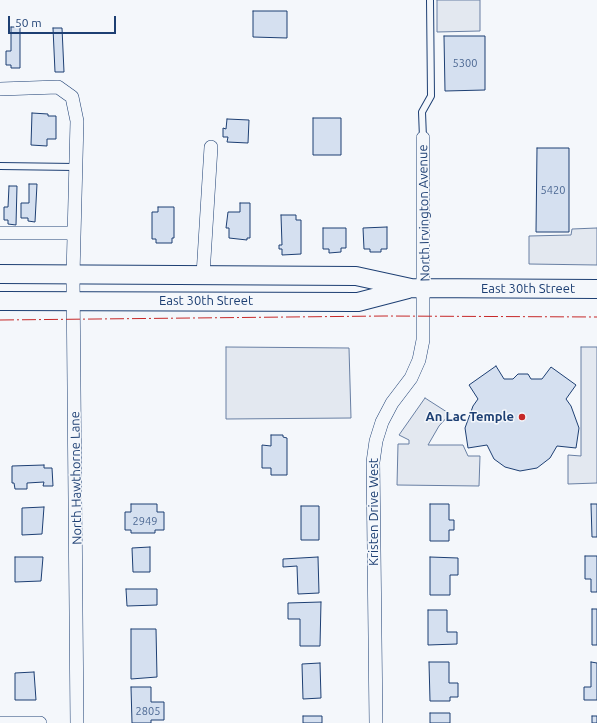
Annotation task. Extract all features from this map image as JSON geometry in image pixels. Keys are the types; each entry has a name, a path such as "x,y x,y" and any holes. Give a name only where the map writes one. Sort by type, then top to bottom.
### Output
{"main road":[{"name":"East 30th Street","path":"0,274 356,276 418,288 597,289"},
{"name":"East 30th Street","path":"0,301 358,302 418,288"}],"street":[{"name":"North Hawthorne Lane","path":"0,90 58,87 72,97 77,121 73,275 78,723"},
{"name":"North Irvington Avenue","path":"418,288 423,138"},
{"path":"203,275 211,147"},
{"path":"0,233 74,233"},
{"name":"Kristen Drive West","path":"376,723 373,455 378,434 385,415 411,378 419,360 424,334 418,288"},
{"path":"0,723 40,723"}],"lane":[{"path":"423,138 422,112 431,96 430,0"},
{"path":"0,166 75,167"}],"shaded area":[{"path":"437,0 480,0 480,31 437,32"},
{"path":"597,228 597,265 529,264 529,236 571,235 572,229"},
{"path":"226,347 349,348 351,418 226,419"},
{"path":"581,347 597,347 597,483 568,484 568,455 581,456"},
{"path":"425,398 450,414 439,426 428,445 463,445 468,456 480,456 479,486 397,485 398,444 409,444 409,440 399,435"}],"building":[{"path":"253,11 287,11 287,38 253,37"},
{"path":"11,27 20,27 20,68 11,68 11,65 6,65 6,51 11,51"},
{"path":"53,28 62,28 64,72 55,72"},
{"path":"444,36 485,36 485,90 445,91"},
{"path":"32,113 56,116 56,139 47,139 47,146 31,145"},
{"path":"313,118 341,118 341,155 313,155"},
{"path":"227,119 249,120 248,143 227,142 228,137 223,137 223,128 226,129"},
{"path":"537,148 569,148 569,232 536,232"},
{"path":"29,184 37,184 35,222 28,221 28,218 21,218 21,203 29,203"},
{"path":"9,186 17,186 16,225 8,224 8,220 4,220 4,207 8,207"},
{"path":"240,203 250,203 250,238 247,238 247,240 229,238 229,228 226,228 228,212 240,212"},
{"path":"158,207 174,207 174,238 172,238 172,243 156,243 156,239 152,239 152,212 158,212"},
{"path":"281,215 296,215 296,220 301,220 301,254 282,255 282,249 279,249 279,245 282,245"},
{"path":"387,227 387,249 381,249 381,252 370,252 370,249 364,249 363,228"},
{"path":"323,228 346,228 346,248 341,248 341,252 329,253 329,249 323,249"},
{"name":"An Lac Temple","path":"496,366 504,379 513,379 518,374 528,374 531,379 542,379 551,367 576,385 566,399 571,406 579,428 576,448 557,446 550,458 537,468 520,471 505,467 494,459 487,445 468,448 465,428 473,406 478,399 469,385"},
{"path":"271,435 283,435 283,437 287,438 287,475 271,475 271,468 262,468 262,445 271,446"},
{"path":"44,465 44,468 52,468 53,486 43,486 44,482 27,483 27,489 15,489 14,483 12,483 12,466"},
{"path":"131,504 157,504 157,512 164,512 164,530 155,530 155,533 131,533 131,530 125,530 125,512 131,512"},
{"path":"430,504 449,504 449,520 454,520 454,530 449,530 449,541 430,541"},
{"path":"591,504 597,504 597,537 592,537"},
{"path":"301,506 319,506 319,540 301,540"},
{"path":"44,507 42,534 22,535 22,508"},
{"path":"150,547 150,572 133,572 132,548"},
{"path":"585,556 597,556 597,592 591,592 591,579 585,579"},
{"path":"15,557 43,557 41,581 15,582"},
{"path":"318,557 319,593 298,594 297,566 283,567 283,559"},
{"path":"430,557 458,558 458,575 450,575 450,595 430,595"},
{"path":"126,589 157,589 157,605 127,606"},
{"path":"321,602 320,646 300,646 300,619 288,619 288,603"},
{"path":"592,609 597,609 597,645 592,645"},
{"path":"428,610 447,610 447,632 457,632 457,644 428,645"},
{"path":"131,629 156,629 157,677 131,679"},
{"path":"429,662 449,662 449,683 458,683 458,697 450,697 450,701 430,701"},
{"path":"591,662 597,663 597,700 584,700 584,687 591,687"},
{"path":"320,663 321,698 303,699 302,664"},
{"path":"34,672 36,700 15,700 15,673"},
{"path":"131,687 151,687 151,702 164,702 164,720 151,720 151,723 132,723"},
{"path":"430,713 450,713 450,723 430,723"},
{"path":"303,716 322,716 322,723 303,723"},
{"path":"592,716 597,716 597,723 592,723"}],"power":[{"path":"0,320 385,316 597,317"}],"place":[{"name":"An Lac Temple","path":"522,417"}]}
